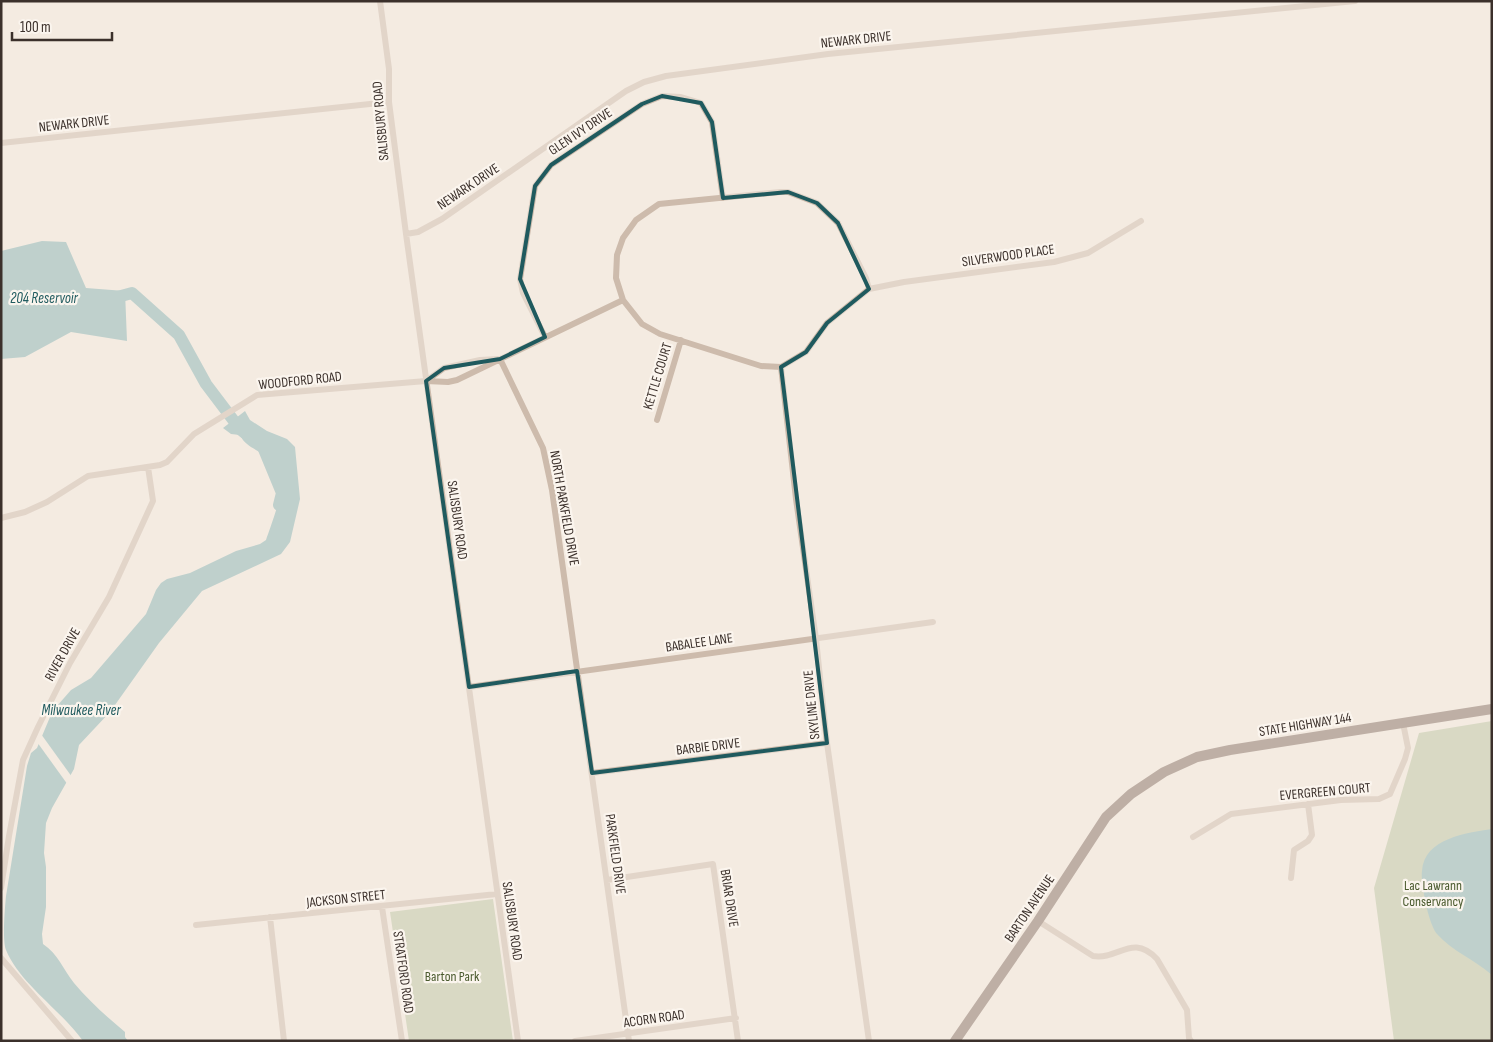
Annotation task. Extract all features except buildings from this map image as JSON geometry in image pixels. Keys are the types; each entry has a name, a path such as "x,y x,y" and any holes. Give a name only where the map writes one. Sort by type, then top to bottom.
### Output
{"main road":[{"name":"STATE HIGHWAY 144","path":"1131,794 1164,772 1197,757 1492,708"},
{"name":"BARTON AVENUE","path":"955,1041 1106,817 1131,794"}],"street":[{"name":"SALISBURY ROAD","path":"380,1 389,69 389,102 406,234 518,1041"},
{"name":"NEWARK DRIVE","path":"406,234 418,232 442,219 626,91 644,82 666,76 828,54 1355,1"},
{"name":"GLEN IVY DRIVE","path":"545,337 523,293 520,279 535,186 551,165 642,104 662,96 681,97 702,103 712,122 723,198"},
{"name":"NEWARK DRIVE","path":"1,143 389,102"},
{"path":"788,192 817,203 838,223 870,289 827,323 806,352 781,366 761,366 660,334 642,324 624,300 616,278 617,255 623,238 636,220 659,204 788,192"},
{"name":"SILVERWOOD PLACE","path":"870,289 904,282 1054,262 1088,254 1141,221"},
{"name":"WOODFORD ROAD","path":"1,518 25,512 47,502 88,476 160,465 167,462 194,434 257,394 456,380 624,300"},
{"name":"KETTLE COURT","path":"657,420 681,340"},
{"name":"WOODFORD ROAD","path":"426,381 444,368 480,360 500,359"},
{"name":"NORTH PARKFIELD DRIVE","path":"500,359 542,448 552,490 578,671"},
{"name":"SKYLINE DRIVE","path":"781,366 796,499 816,639 827,743 869,1041"},
{"name":"RIVER DRIVE","path":"1,888 23,760 70,664 109,597 153,501 148,467"},
{"name":"BABALEE LANE","path":"469,687 933,622"},
{"name":"PARKFIELD DRIVE","path":"578,671 628,1038"},
{"name":"EVERGREEN COURT","path":"1193,837 1230,814 1341,800 1379,799 1390,794 1406,759 1408,748 1404,723"},
{"name":"BARBIE DRIVE","path":"592,773 827,743"},
{"path":"1291,878 1294,850 1308,841 1312,835 1308,804"},
{"name":"BRIAR DRIVE","path":"607,880 713,864 738,1041"},
{"name":"JACKSON STREET","path":"196,925 497,894"},
{"name":"STRATFORD ROAD","path":"382,907 402,1041"},
{"path":"270,917 284,1041"},
{"path":"1038,920 1093,956 1103,958 1112,953 1136,947 1150,952 1157,959 1186,1010 1191,1041"},
{"path":"1,958 72,1041"},
{"name":"ACORN ROAD","path":"575,1041 628,1038 736,1018"}],"highlighted area":[{"path":"662,96 701,103 712,122 723,198 788,192 817,203 838,223 869,289 827,323 806,352 781,367 827,743 592,773 577,671 469,687 426,381 444,368 500,359 545,337 520,279 535,186 551,165 642,104"}],"green space":[{"name":"Lac Lawrann Conservancy","path":"1492,721 1492,1041 1394,1041 1374,888 1419,733"},
{"name":"Barton Park","path":"493,899 513,1041 409,1041 390,912"}],"water":[{"name":"204 Reservoir","path":"42,241 66,242 86,288 125,291 127,341 71,332 25,357 1,359 1,251"},
{"path":"245,411 250,420 267,431 287,439 295,447 300,499 290,542 281,554 202,591 159,643 110,712 79,745 74,769 52,808 46,823 44,853 46,907 42,934 43,944 56,957 74,983 86,996 125,1032 125,1037 128,1041 83,1041 21,974 12,962 5,946 6,896 27,766 31,753 37,748 50,717 57,706 71,690 91,678 146,614 161,583 167,579 190,573 236,551 260,544 266,540 279,501 282,480 263,455 247,444 240,435 231,434 223,428"},
{"path":"1492,829 1492,975 1450,946 1437,934 1427,909 1422,871 1430,851 1438,844 1459,835"}],"pier":[{"path":"41,734 72,777 68,785 37,742"}],"waterway":[{"name":"Milwaukee River","path":"110,299 132,293 179,335 206,384 245,433"},
{"name":"Milwaukee River","path":"263,447 282,493 279,505"}]}
